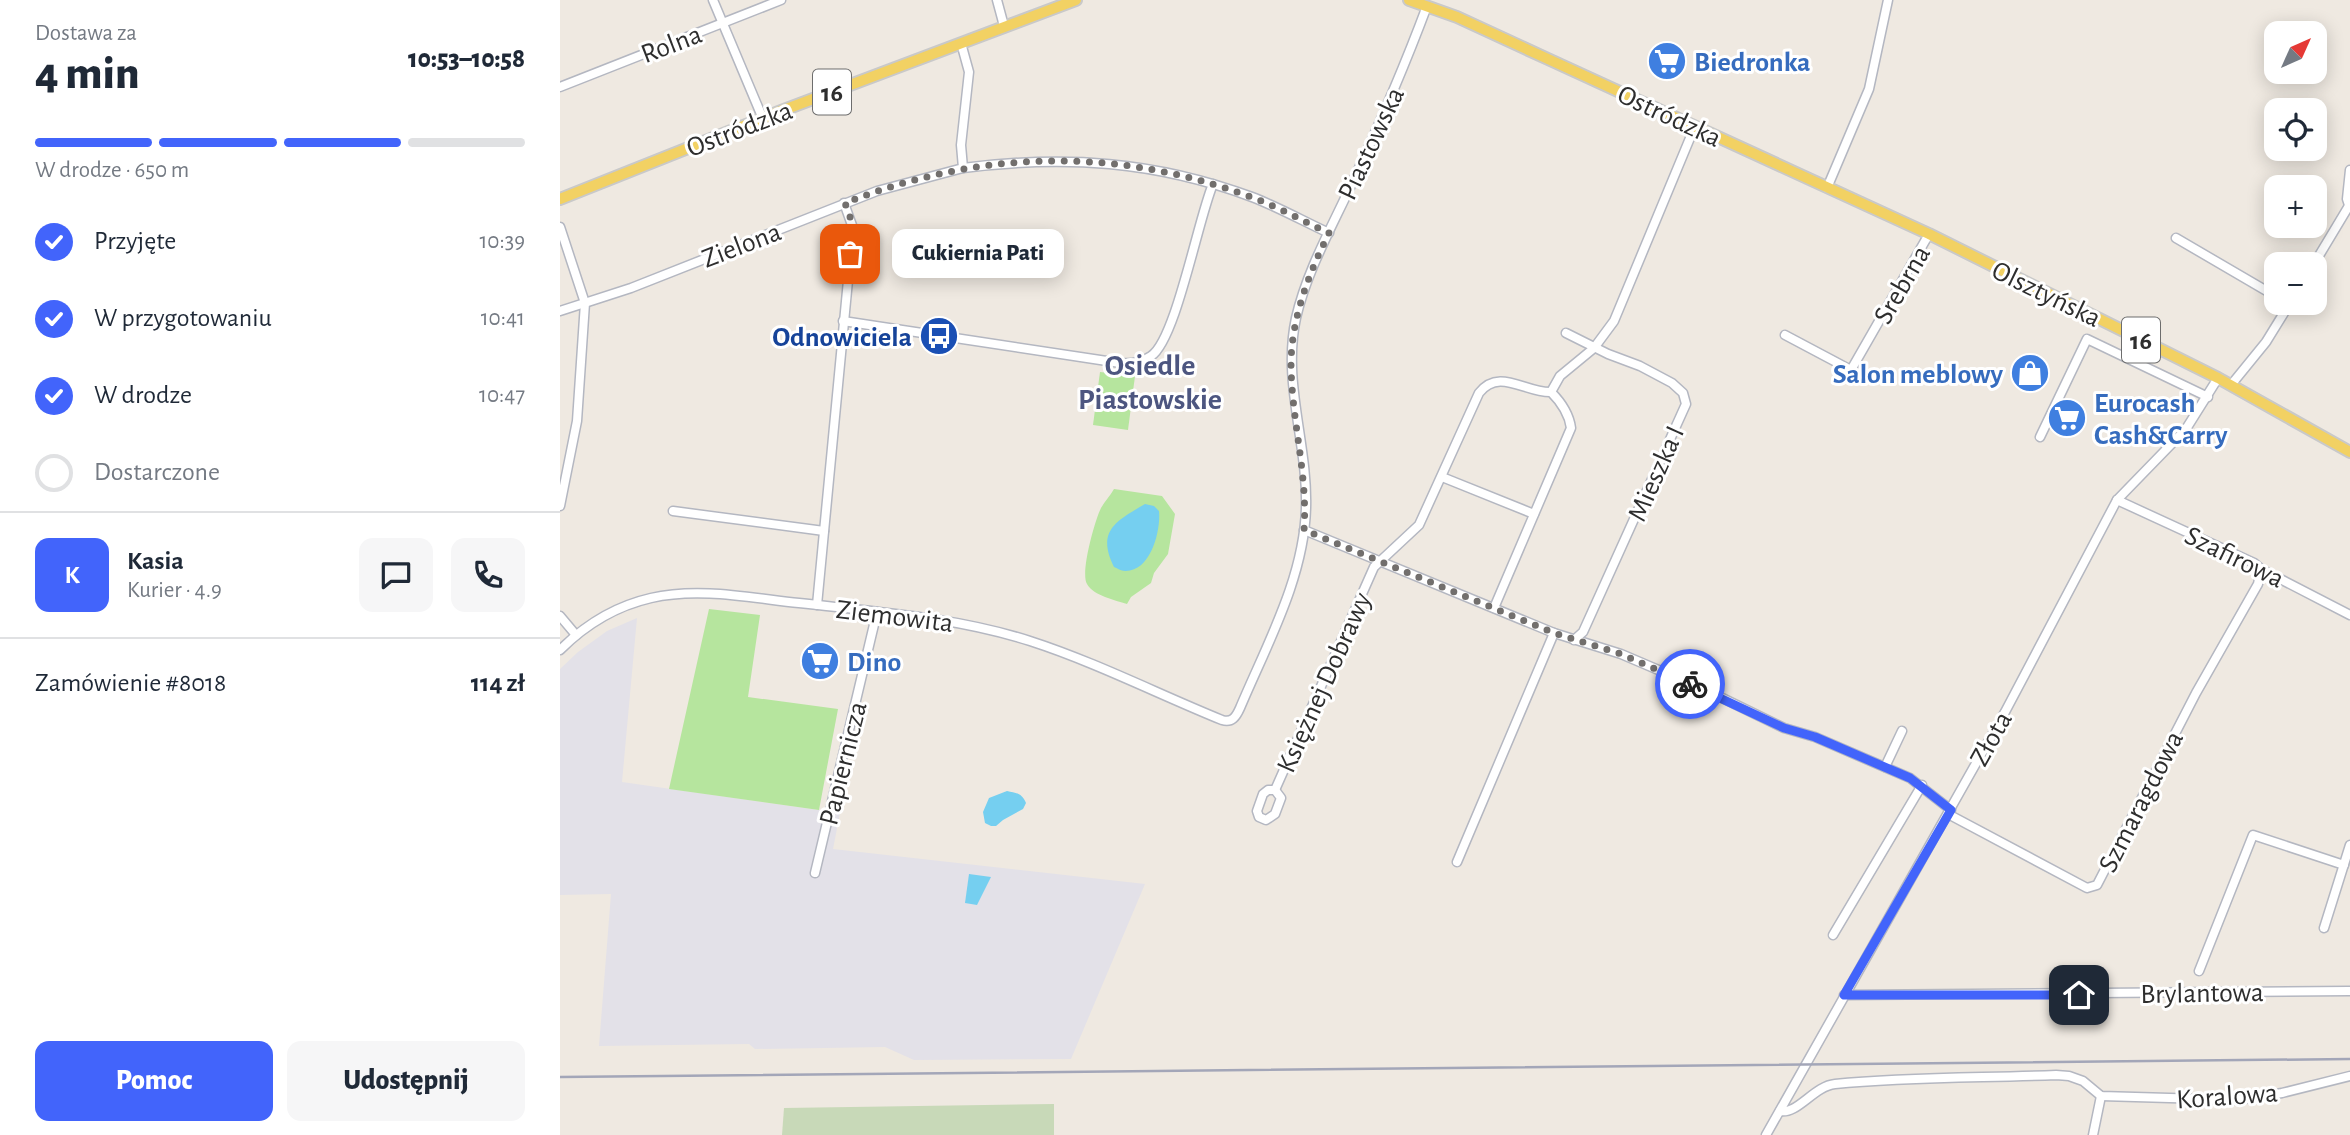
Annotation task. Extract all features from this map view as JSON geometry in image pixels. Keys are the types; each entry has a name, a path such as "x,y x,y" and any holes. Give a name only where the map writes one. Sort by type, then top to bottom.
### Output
{"main road":[{"name":"Ostródzka","path":"560,199 1076,0"},
{"name":"Ostródzka","path":"1409,0 1695,126 1929,234"},
{"name":"Olsztyńska","path":"1929,234 2218,378 2350,452"}],"street":[{"path":"713,0 763,119"},
{"name":"Rolna","path":"560,87 781,0"},
{"path":"997,0 1004,26"},
{"path":"1827,188 1869,89 1888,0"},
{"name":"Piastowska","path":"1229,721 1238,713 1278,619 1293,580 1304,530 1305,483 1293,394 1293,339 1297,316 1309,278 1401,76 1427,6"},
{"path":"961,43 969,72 961,145 963,168"},
{"path":"1494,608 1571,428 1563,407 1551,392 1560,376 1594,348 1614,321 1695,126"},
{"name":"Zielona","path":"560,311 631,288 845,203 906,182 963,168 1019,162 1102,162 1156,170 1213,184 1254,198 1329,233"},
{"path":"2321,252 2350,205 2347,199 2350,170"},
{"path":"843,321 1119,363 1139,362 1156,352 1170,329 1213,184"},
{"path":"817,605 853,225 845,203"},
{"path":"560,227 584,303 578,421 560,506"},
{"name":"Srebrna","path":"1785,335 1851,370 1929,234"},
{"path":"2176,238 2264,289"},
{"path":"2231,386 2266,342 2282,315"},
{"path":"1566,333 1594,348"},
{"path":"2040,438 2087,339 2207,397"},
{"name":"Mieszka I","path":"1574,640 1583,632 1686,404 1683,393 1671,383 1640,366 1594,348"},
{"name":"Złota","path":"1766,1135 1949,812 2117,500 2186,429 2218,378"},
{"name":"Księżnej Dobrawy","path":"1275,790 1370,575 1380,561 1419,525 1479,393 1484,386 1500,380 1531,391 1551,392"},
{"path":"1442,477 1534,514"},
{"name":"Szafirowa","path":"2117,500 2254,563 2350,615"},
{"path":"673,511 824,531"},
{"name":"Szmaragdowa","path":"1304,530 1554,633 1621,654 1710,692 1784,728 1815,737 1885,767 1922,786 1949,812 2088,888 2097,885 2196,693 2258,584 2261,569"},
{"name":"Ziemowita","path":"560,650 576,635 617,609 670,594 715,594 958,623 1031,642 1229,721"},
{"name":"Papiernicza","path":"815,873 877,612"},
{"path":"560,616 576,635"},
{"path":"1457,862 1554,633"},
{"path":"1885,767 1902,731"},
{"path":"1833,935 1922,786"},
{"path":"2200,971 2253,835 2344,864"},
{"path":"2323,928 2350,845"},
{"name":"Brylantowa","path":"1844,995 2350,991"},
{"path":"1780,1111 1786,1112 1795,1107 1824,1086 1923,1077 2069,1076 2082,1081 2101,1097 2093,1135"},
{"name":"Koralowa","path":"2101,1097 2238,1100 2282,1093 2350,1076"}],"shaded area":[{"path":"637,618 622,782 840,813 833,849 1145,884 1071,1059 914,1060 885,1047 755,1049 749,1044 599,1046 611,894 560,895 560,669 607,631"}],"green space":[{"path":"1100,372 1135,376 1128,430 1093,425"},
{"path":"1114,489 1162,496 1175,514 1168,554 1154,573 1151,583 1131,597 1127,604 1095,592 1085,578 1095,523"},
{"path":"709,609 760,615 748,697 838,709 819,810 669,789"},
{"path":"1054,1104 1054,1135 782,1135 784,1108"}],"water":[{"path":"1145,504 1154,506 1159,511 1156,539 1142,565 1121,570 1114,567 1109,555 1108,536 1118,522"},
{"path":"1007,791 1023,797 1026,803 1023,809 996,826 985,823 983,812 989,798"},
{"path":"969,874 991,877 977,905 965,903"}],"railway":[{"path":"560,1077 2350,1059"}],"way so far":[{"path":"850,254 853,225 845,203 906,182 963,168 1044,160 1110,163 1196,178 1254,198 1329,233 1309,278 1293,339 1293,394 1305,483 1304,530 1554,633 1621,654 1690,684"}],"place":[{"name":"Biedronka","path":"1667,61"},
{"name":"Cukiernia Pati","path":"850,254"},
{"name":"Odnowiciela","path":"939,336"},
{"name":"Salon meblowy","path":"2030,373"},
{"name":"Eurocash Cash&Carry","path":"2067,418"},
{"name":"Dino","path":"820,661"}],"district":[{"name":"Osiedle Piastowskie","path":"1150,382"}],"route":[{"path":"1690,684 1784,728 1815,737 1910,778 1951,810 1844,995 2079,995"}]}
